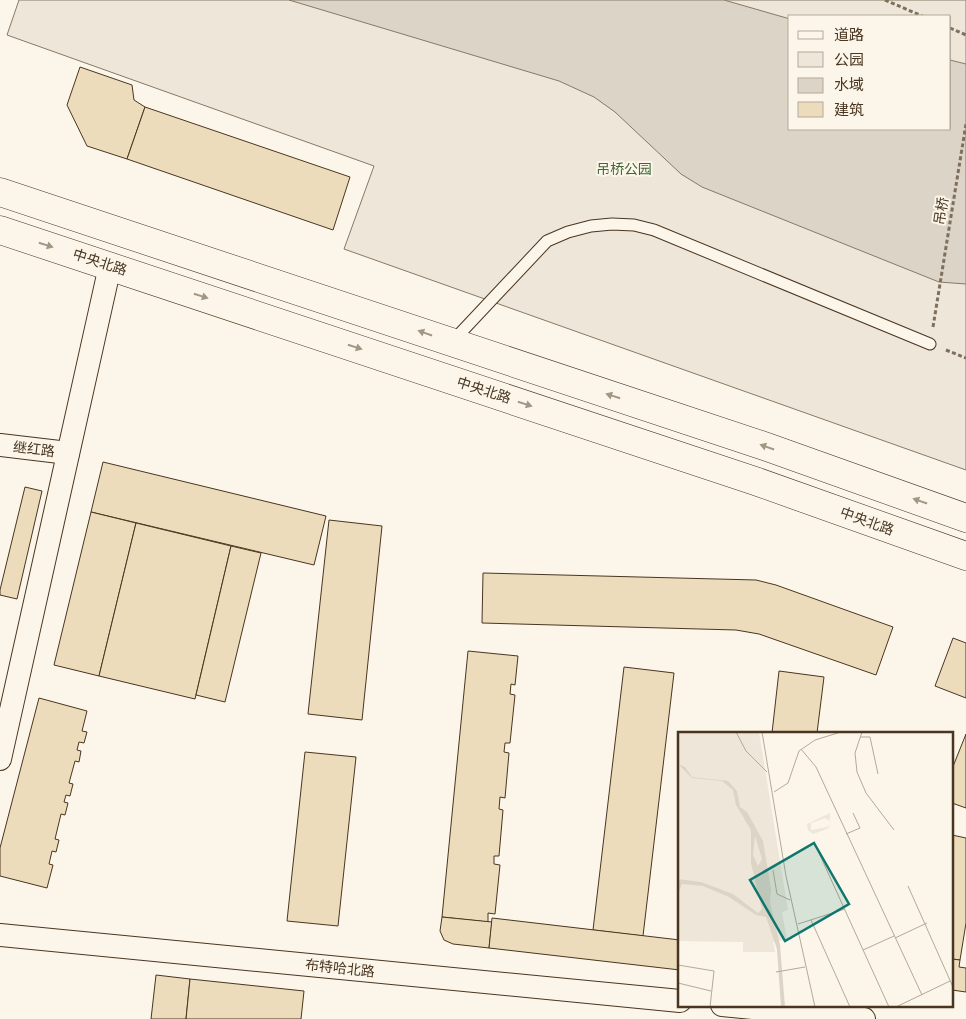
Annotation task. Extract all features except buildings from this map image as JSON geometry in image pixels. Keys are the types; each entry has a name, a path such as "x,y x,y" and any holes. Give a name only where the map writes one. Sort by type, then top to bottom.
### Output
{"main road":[{"path":"0,192 767,447 966,518"},
{"name":"中央北路","path":"0,230 755,481 966,556"}],"street":[{"path":"0,759 110,266"},
{"name":"继红路","path":"0,445 68,453"},
{"name":"布特哈北路","path":"0,935 678,1001"},
{"path":"732,1006 864,1019"}],"lane":[{"path":"452,342 547,241 568,232 612,224 654,230 930,344"}],"path":[{"path":"884,0 920,15"},
{"path":"951,28 966,35"},
{"name":"吊桥","path":"937,302 966,124"}],"green space":[{"name":"吊桥公园","path":"19,0 966,0 966,470 344,249 374,166 7,35"}],"water":[{"path":"289,0 724,0 788,18 788,130 951,130 951,60 966,64 966,284 939,282 702,187 681,174 615,112 594,97 559,81"}]}
